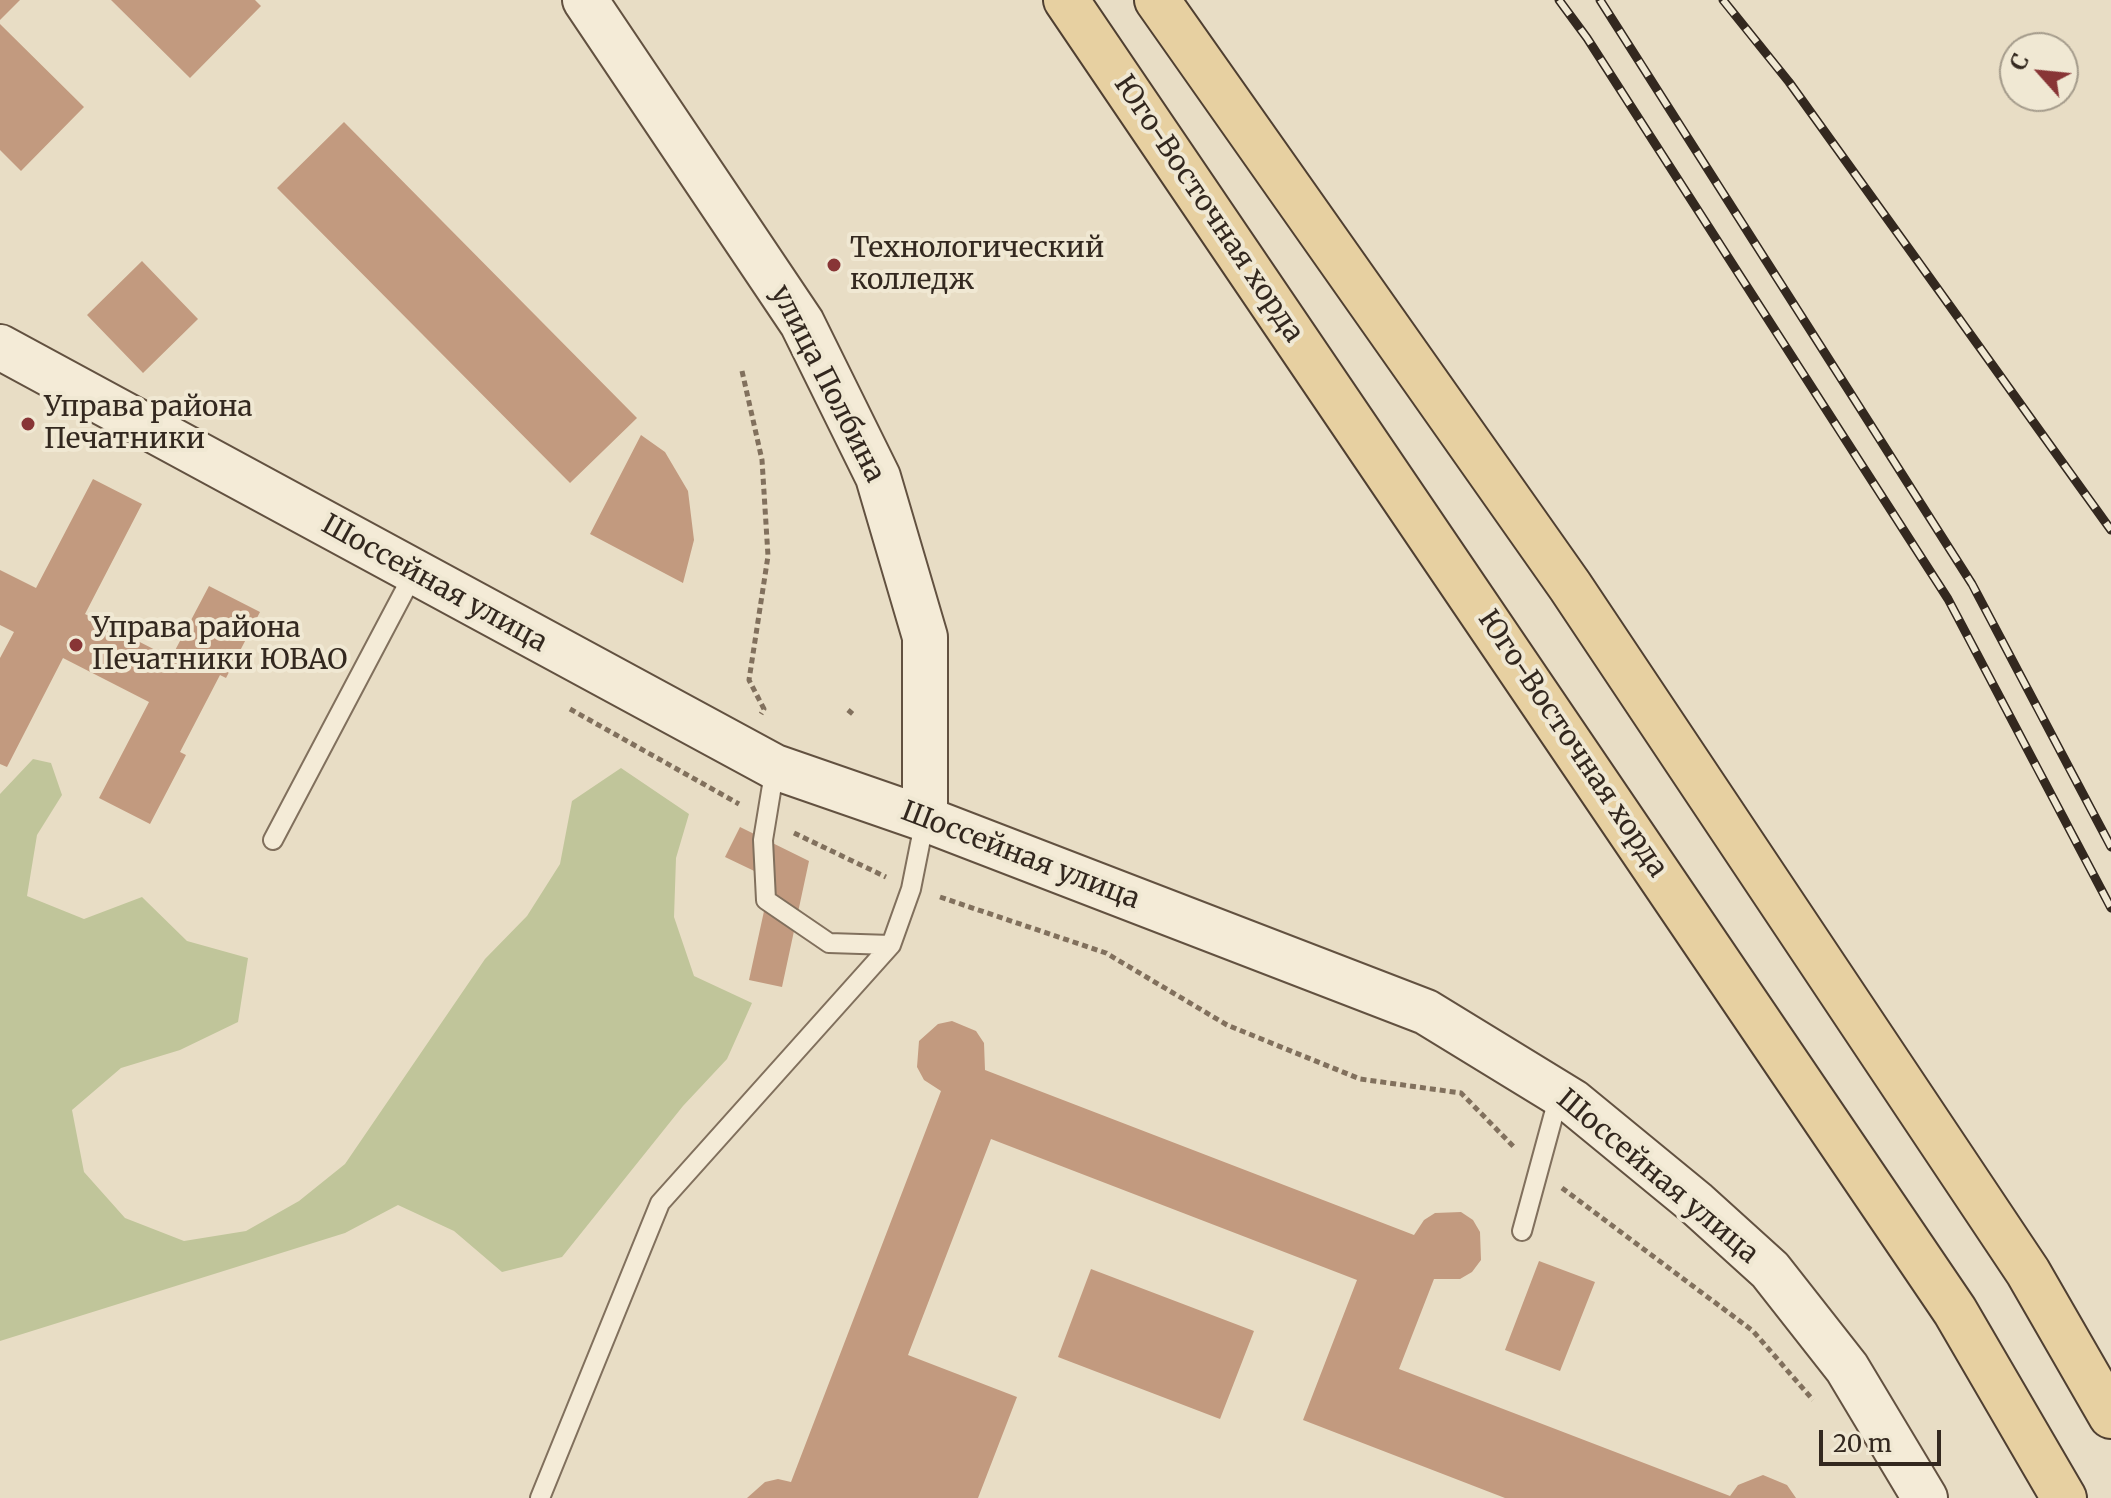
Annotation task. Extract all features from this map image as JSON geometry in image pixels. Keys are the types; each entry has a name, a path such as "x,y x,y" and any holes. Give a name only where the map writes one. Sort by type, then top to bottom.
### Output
{"main road":[{"name":"улица Полбина","path":"585,0 802,323 878,477 925,637 925,819"},
{"name":"Юго-Восточная хорда","path":"1066,0 1955,1311 2064,1498"},
{"path":"1157,0 1570,586 2028,1272 2111,1416"},
{"name":"Шоссейная улица","path":"0,347 775,767 925,819 1426,1012 1559,1094 1696,1203 1770,1270 1847,1368 1925,1498"}],"lane":[{"path":"273,840 414,573"},
{"path":"775,767 763,840 766,900 829,943 891,945"},
{"path":"538,1497 660,1203 891,945 911,889 925,819"},
{"path":"1522,1231 1559,1094"}],"path":[{"path":"742,371 762,460 764,487 768,556 749,680 764,709"},
{"path":"982,909 1106,953 1227,1025 1360,1079 1461,1093 1538,1170 1753,1331 1820,1408"}],"green space":[{"path":"33,759 51,763 62,795 37,835 27,896 84,919 142,897 187,941 248,958 238,1022 180,1050 121,1068 72,1110 84,1172 125,1218 184,1241 246,1231 299,1201 345,1164 485,959 527,916 560,864 572,801 621,768 689,814 676,858 674,917 694,976 752,1003 727,1059 683,1106 562,1257 502,1272 454,1231 398,1205 345,1233 0,1341 0,794"}],"building":[{"path":"0,0 20,0 0,20"},
{"path":"111,0 255,0 261,6 190,78"},
{"path":"0,24 84,107 21,171 0,150"},
{"path":"344,122 637,418 570,483 277,188"},
{"path":"142,261 198,319 143,373 87,315"},
{"path":"641,435 665,452 688,491 694,540 683,583 590,534"},
{"name":"Управа района Печатники ЮВАО","path":"93,479 142,504 85,614 171,658 209,586 260,612 226,678 220,675 180,752 186,755 150,824 99,798 149,702 63,658 7,767 0,764 0,658 14,632 0,625 0,570 36,588"},
{"path":"740,827 809,861 782,987 749,980 771,879 725,857"},
{"path":"952,1021 976,1031 984,1043 985,1070 1414,1235 1424,1220 1435,1213 1461,1212 1473,1220 1480,1232 1481,1260 1472,1272 1460,1279 1434,1279 1399,1369 1730,1496 1738,1485 1763,1475 1787,1485 1796,1498 1505,1498 1303,1420 1357,1280 991,1139 908,1355 1017,1397 978,1498 747,1498 765,1482 778,1479 791,1482 941,1091 924,1080 917,1067 919,1041 938,1024"},
{"path":"1539,1261 1595,1282 1560,1371 1505,1350"},
{"path":"1091,1269 1254,1331 1220,1419 1058,1357"}],"railway":[{"path":"1559,0 1587,38 1948,599 2111,908"},
{"path":"1600,0 1972,584 2111,847"},
{"path":"1723,0 1789,82 2111,530"}],"place":[{"name":"Технологический колледж","path":"834,265"},
{"name":"Управа района Печатники","path":"28,424"},
{"name":"Управа района Печатники ЮВАО","path":"76,645"}]}
